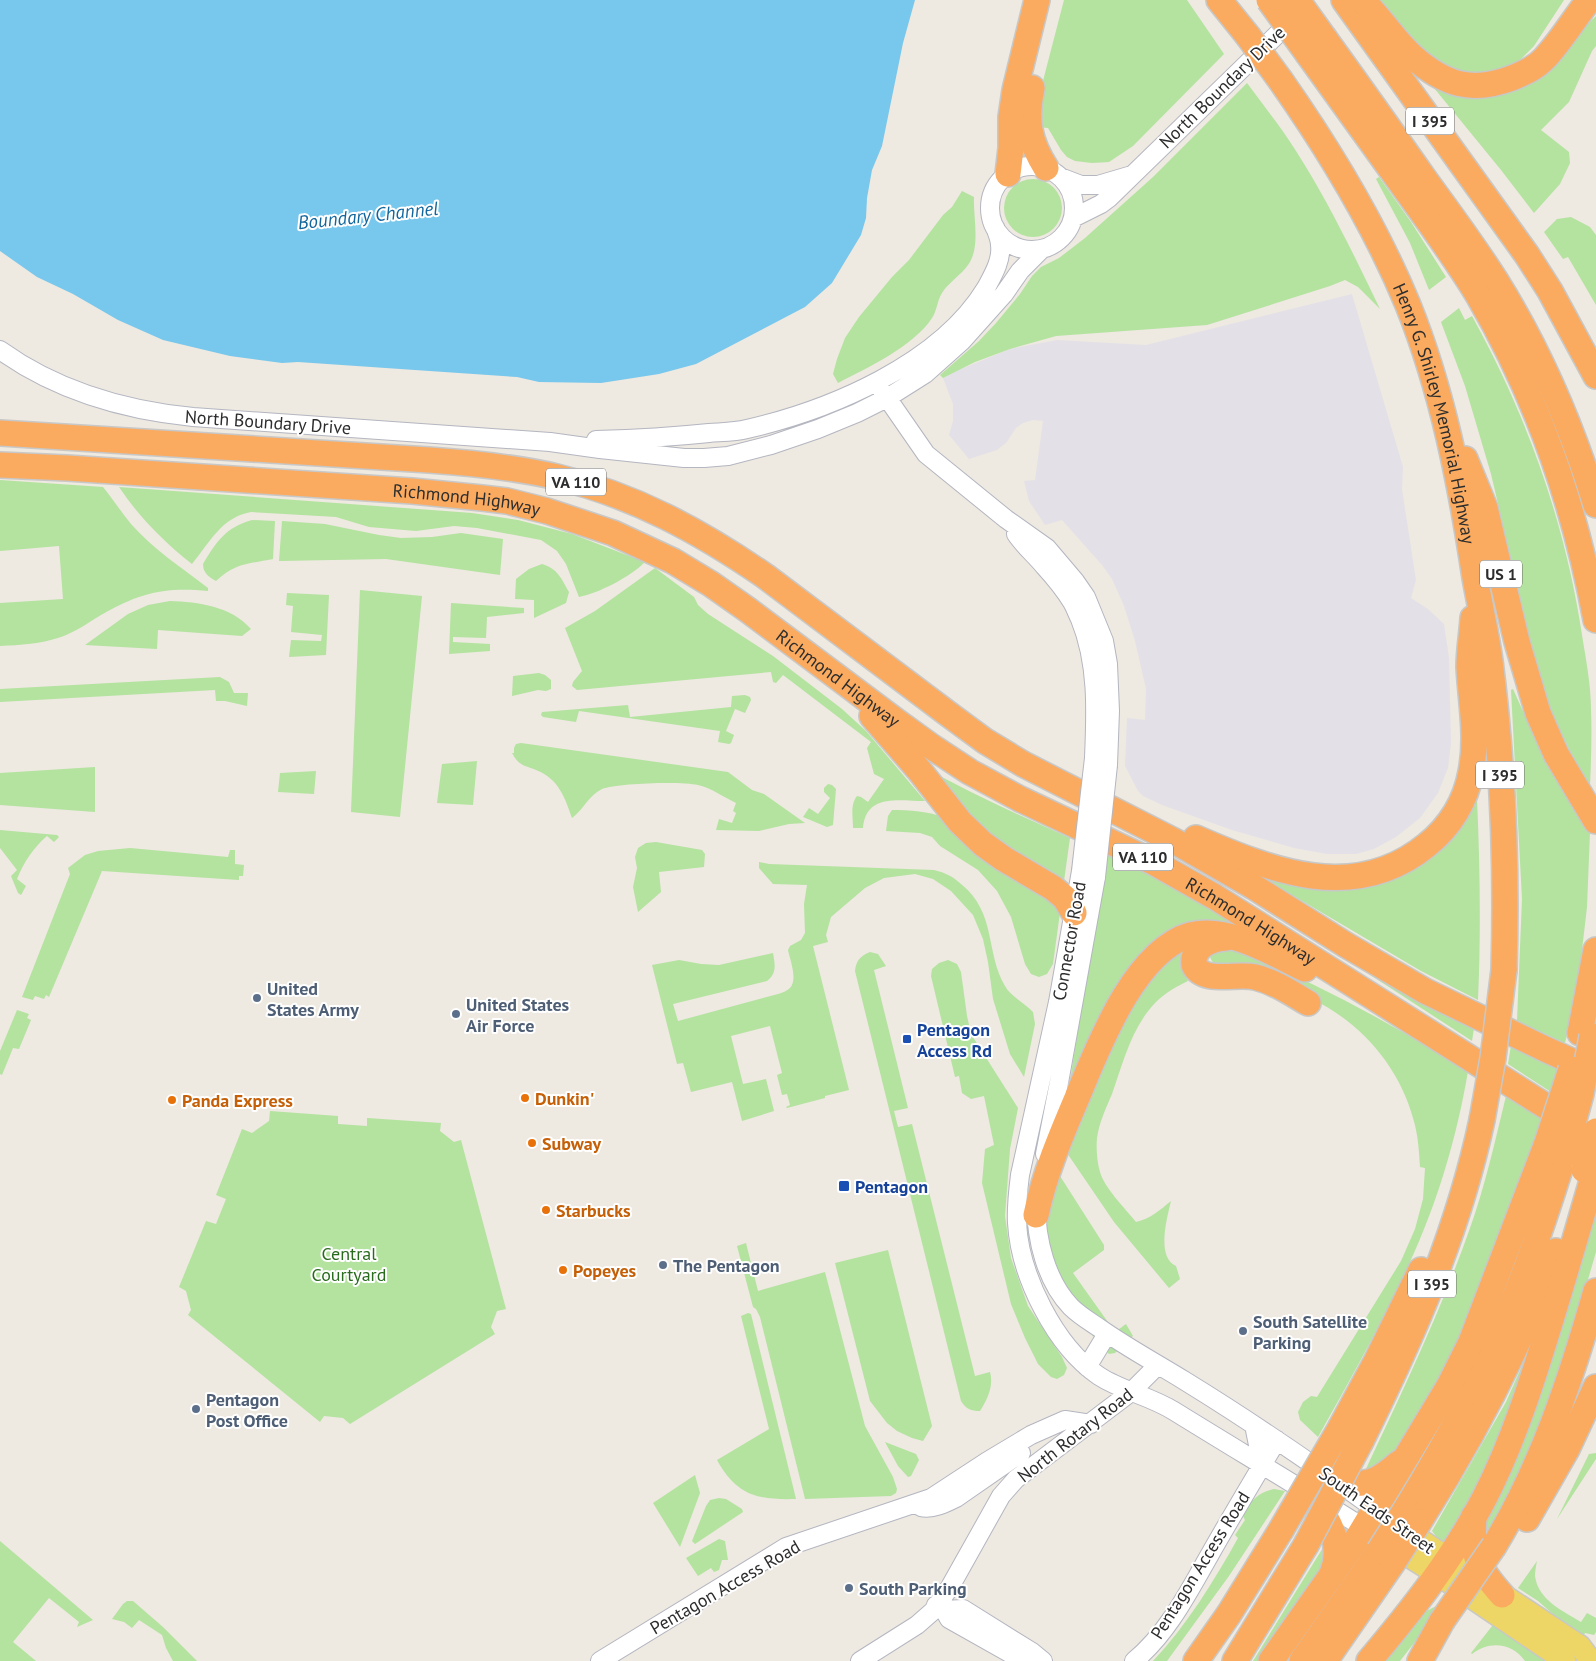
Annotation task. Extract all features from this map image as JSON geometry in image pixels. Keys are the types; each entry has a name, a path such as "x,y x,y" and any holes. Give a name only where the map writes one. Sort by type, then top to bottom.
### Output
{"highway":[{"path":"1008,174 1011,148 1012,103 1037,0"},
{"path":"1053,173 1033,144 1028,112 1033,82 1055,0"},
{"name":"Henry G. Shirley Memorial Highway","path":"1219,0 1281,80 1305,115 1363,210 1408,305 1423,345 1438,396 1460,488 1489,657 1498,752 1506,896 1504,970 1494,1049 1482,1120 1468,1181 1446,1247 1409,1339 1361,1441 1306,1544 1236,1661"},
{"path":"1231,0 1248,36"},
{"path":"1269,0 1316,46 1487,288 1524,332 1558,401 1584,467 1596,505"},
{"path":"1296,0 1316,46"},
{"path":"1358,6 1413,57 1436,74 1447,80 1464,85 1482,86 1500,83 1526,73 1544,59 1583,4"},
{"name":"I 395","path":"1358,6 1527,255 1550,291 1596,376"},
{"path":"1487,288 1514,364 1544,430 1586,568 1596,620"},
{"name":"US 1","path":"1438,396 1486,508 1524,669 1538,713 1556,754 1596,821"},
{"name":"Richmond Highway","path":"0,433 472,464 535,472 589,486 642,505 708,538 735,555 985,740 1024,764 1176,842 1425,991 1545,1050 1596,1072"},
{"name":"Richmond Highway","path":"0,465 412,491 482,498 526,506 571,518 613,533 673,561 734,600 932,747 970,772 1020,799 1177,875 1256,922 1596,1138"},
{"path":"1584,467 1596,492"},
{"path":"1064,786 1156,821 1229,852 1301,874 1330,879 1359,877 1374,874 1404,862 1432,842 1451,820 1464,798 1471,774 1475,730 1469,666 1476,581"},
{"path":"841,680 920,770 960,822 983,844 1004,859 1053,888 1065,898 1074,914"},
{"path":"1036,1215 1040,1188 1073,1106 1115,1014 1131,987 1150,962 1173,943 1190,935 1215,934 1234,938 1266,950 1428,1031"},
{"path":"1234,938 1211,940 1200,948 1193,960 1197,970 1208,976 1254,977 1277,984 1308,1003"},
{"path":"1586,1035 1596,950"},
{"path":"1369,1661 1442,1567 1474,1515 1494,1477 1522,1409 1559,1294 1577,1162 1568,1081 1596,1010"},
{"path":"1196,1661 1230,1614 1341,1427 1376,1362 1421,1269 1452,1186 1482,1120"},
{"path":"1271,1661 1329,1581 1409,1455 1471,1342 1596,1131"},
{"path":"1326,1661 1386,1556 1412,1517 1448,1437 1500,1334 1533,1250 1577,1162"},
{"path":"1499,1550 1547,1441 1575,1362 1596,1290"},
{"path":"1420,1661 1448,1625 1499,1550 1532,1512 1583,1417 1596,1386"},
{"path":"1337,1482 1359,1484 1374,1482 1409,1455"},
{"path":"1314,1498 1326,1516 1336,1545 1336,1561 1329,1581"},
{"path":"1474,1515 1474,1543 1479,1564 1486,1577 1502,1595"},
{"path":"1183,1661 1276,1537"},
{"path":"1302,1661 1386,1556"},
{"path":"1429,1661 1448,1625"},
{"path":"1436,1661 1448,1625"}],"main road":[{"name":"South Eads Street","path":"1369,1518 1442,1567 1565,1661"},
{"name":"South Eads Street","path":"1442,1567 1502,1595 1580,1646 1591,1661"}],"street":[{"name":"North Boundary Drive","path":"1073,218 1109,198 1312,0"},
{"path":"1030,167 1053,173 1066,184 1073,200 1073,218 1065,234 1059,241 1042,249 1026,250 1011,244 999,234 991,213 992,198 998,185 1008,174 1030,167"},
{"name":"North Boundary Drive","path":"1053,173 1081,185 1098,185 1132,175"},
{"name":"North Boundary Drive","path":"550,442 681,436 745,429 796,416 876,382 896,371 930,347 950,331 975,305 992,277 998,262 1000,245 995,227"},
{"name":"North Boundary Drive","path":"0,350 40,375 70,389 104,401 157,412 213,418 550,442 600,450 684,458 728,456 771,445 857,413 887,398 925,374 962,341 1004,294 1020,270 1042,249"},
{"name":"Connector Road","path":"876,382 926,454 1006,519 1047,548 1086,597 1104,641 1110,710 1101,762 1088,874 1060,1077 1040,1188"},
{"name":"Connector Road","path":"1088,874 1074,914 1046,1058 1020,1175 1017,1225 1022,1254 1033,1290 1056,1330 1087,1367 1113,1384 1131,1392"},
{"path":"1036,1215 1046,1264 1061,1294 1070,1306 1107,1334 1158,1365"},
{"path":"1087,1367 1107,1334"},
{"name":"North Rotary Road","path":"860,1661 928,1617 940,1607 1001,1496 1016,1479 1131,1392 1158,1365"},
{"name":"South Eads Street","path":"1158,1365 1210,1396 1337,1482 1369,1518"},
{"name":"South Eads Street","path":"1131,1392 1166,1406 1314,1498 1369,1518"},
{"name":"Pentagon Access Road","path":"600,1661 786,1547 931,1498 1031,1434 1066,1420 1091,1424"},
{"path":"1254,1426 1262,1465"},
{"name":"Pentagon Access Road","path":"1134,1661 1156,1640 1188,1592 1277,1440"},
{"path":"940,1607 949,1619 1013,1655 1020,1661"},
{"path":"940,1607 963,1609 1032,1652 1043,1661"}],"shaded area":[{"path":"1352,294 1403,467 1402,489 1416,580 1411,598 1428,609 1444,624 1449,658 1451,743 1448,768 1438,793 1420,818 1396,837 1374,849 1356,854 1327,854 1294,848 1232,830 1162,805 1143,796 1138,791 1125,766 1127,718 1145,720 1146,689 1135,641 1124,606 1112,579 1102,565 1062,520 1045,525 1029,501 1024,481 1035,480 1043,421 1033,420 1023,423 1016,428 1006,443 997,450 969,459 949,435 953,421 953,404 943,378 1010,349 1057,340 1146,345"}],"green space":[{"path":"1064,0 1187,0 1224,54 1133,146 1109,162 1075,161 1067,157 1061,150 1048,128 1037,127 1038,100"},
{"path":"1376,0 1564,0 1534,46 1521,59 1494,73 1461,74 1428,61"},
{"path":"1596,16 1596,46 1569,102 1541,130 1569,152 1570,163 1560,184 1534,213 1425,77 1468,93 1566,45"},
{"path":"1247,83 1284,133 1308,170 1340,228 1380,309 1358,287 1345,280 1207,325 1056,336 1010,349 975,362 943,378 940,375 979,341 996,323 1041,267 1059,258 1085,238 1153,177"},
{"path":"1379,177 1411,222 1446,277 1429,290 1410,243 1376,179"},
{"path":"1033,179 1049,184 1057,192 1062,208 1057,224 1049,232 1033,237 1017,232 1009,224 1004,208 1009,192 1017,184"},
{"path":"962,191 974,197 975,241 972,258 968,265 945,289 940,296 932,318 914,338 889,355 838,383 833,374 845,338 859,317 892,277 909,260 943,215 952,207"},
{"path":"1571,217 1590,227 1596,235 1596,305 1568,257 1563,259 1544,232 1557,219"},
{"path":"1459,308 1465,320 1472,316 1510,392 1541,471 1554,511 1575,593 1588,672 1591,719 1590,786 1570,751 1552,713 1538,673 1491,474 1465,386 1441,322"},
{"path":"0,480 103,487 127,519 149,542 208,588 208,591 178,590 152,593 115,607 61,637 38,643 0,646 0,603 63,599 59,546 0,551"},
{"path":"119,487 472,513 518,520 572,534 645,562 614,584 579,597 566,564 557,551 541,540 477,528 454,526 416,531 369,527 336,517 251,512 232,519 224,525 192,564 152,528"},
{"path":"252,520 275,521 273,559 236,567 216,581 211,578 205,572 203,564 213,549 228,531"},
{"path":"282,521 325,524 401,538 432,537 461,533 503,539 500,575 386,559 279,561"},
{"path":"542,564 555,571 569,592 566,603 534,618 534,600 515,599 516,579 529,569"},
{"path":"655,568 694,597 698,605 708,614 773,656 842,709 866,731 925,801 895,800 877,804 870,809 865,817 863,828 853,828 853,807 857,796 868,802 884,779 874,774 867,748 871,742 783,675 776,683 773,682 771,672 577,690 572,686 582,671 565,628 595,611"},
{"path":"360,590 422,596 400,817 351,812"},
{"path":"287,593 329,595 326,655 289,657 291,640 321,641 322,635 291,632 293,606 286,605"},
{"path":"170,601 203,604 224,610 243,621 251,629 242,636 158,630 157,649 85,645 128,614 148,605"},
{"path":"451,603 524,608 524,613 487,617 486,638 453,637 453,642 490,644 490,651 449,654"},
{"path":"539,673 551,680 551,689 512,696 513,676"},
{"path":"220,677 229,682 234,693 248,693 247,706 216,701 215,690 0,702 0,689"},
{"path":"1513,689 1534,736 1590,832 1587,907 1577,993 1565,1043 1517,1021 1522,899 1511,690"},
{"path":"745,695 750,697 751,700 745,713 735,709 726,731 734,735 729,744 718,742 720,731 579,711 576,722 543,717 541,715 542,712 628,705 630,717 731,707 732,696"},
{"path":"521,743 728,772 752,790 764,794 805,823 789,824 759,831 716,830 719,819 732,823 736,813 733,811 736,803 703,786 678,783 635,784 602,789 593,795 572,818 564,796 556,784 544,774 522,764 512,753 514,753 516,744"},
{"path":"477,761 473,805 437,803 442,764"},
{"path":"95,767 95,812 0,805 0,773"},
{"path":"924,767 978,796 1070,838 1064,881 1003,853"},
{"path":"316,771 314,794 278,792 280,773"},
{"path":"828,784 836,789 833,825 827,827 803,817 809,808 818,814 830,798 824,792 824,788"},
{"path":"1473,797 1477,799 1479,849 1478,1000 1421,971 1236,862 1350,885"},
{"path":"892,810 926,812 945,818 1061,905 1053,964 1047,974 1039,977 1031,974 1025,964 1011,917 997,891 978,870 940,846 932,837 920,833 886,831 888,816"},
{"path":"0,830 57,835 59,837 54,842 47,836 29,856 17,879 26,886 21,895 18,893 11,876 17,870 0,848"},
{"path":"656,842 702,850 705,854 704,867 659,872 661,892 638,912 633,887 637,868 635,857 638,848 646,843"},
{"path":"130,848 228,857 230,850 235,850 235,864 244,865 243,876 239,876 239,880 102,871 49,997 46,995 44,999 35,996 33,1000 22,997 70,874 68,868 85,855 98,851"},
{"path":"1107,851 1163,880 1247,930 1172,935 1066,1105"},
{"path":"759,862 769,864 934,870 949,875 958,881 972,895 980,907 999,973 1005,986 1010,993 1033,1012 1035,1024 1024,1077 1010,1054 993,999 983,939 973,915 951,891 933,879 915,874 884,878 865,888 831,917 826,935 828,942 813,946 849,1090 787,1108 790,1105 787,1094 782,1095 777,1075 782,1073 770,1026 731,1036 743,1084 766,1079 774,1111 742,1121 732,1082 691,1092 683,1063 677,1064 652,965 679,960 719,965 773,953 774,972 767,981 673,1004 678,1021 780,994 790,988 793,975 788,950 790,946 801,940 805,933 804,904 807,885 773,884 759,868"},
{"path":"1191,945 1184,957 1182,971 1188,981 1171,990 1160,999 1148,1012 1134,1033 1103,1116 1097,1142 1100,1172 1111,1192 1136,1222 1159,1211 1171,1201 1164,1236 1165,1246 1166,1254 1176,1266 1180,1279 1169,1288 1114,1222 1067,1153 1100,1064 1156,964"},
{"path":"1231,949 1262,960 1332,994 1391,1025 1468,1071 1458,1121 1445,1170 1419,1241 1377,1330 1318,1437 1300,1420 1298,1412 1303,1402 1311,1396 1317,1397 1401,1261 1415,1229 1423,1199 1425,1168 1420,1167 1416,1130 1407,1099 1388,1064 1375,1048 1346,1020 1312,999 1218,967 1210,957 1210,952"},
{"path":"870,952 878,954 886,966 874,970 908,1108 894,1111 898,1127 912,1124 975,1376 990,1372 990,1388 980,1411 969,1409 961,1401 855,971 859,959"},
{"path":"1338,954 1474,1028 1472,1041"},
{"path":"948,960 957,964 961,972 971,1034 1018,1108 1010,1149 1005,1216 1011,1258 1028,1306 1062,1357 1067,1368 1064,1375 1057,1379 1051,1377 1038,1364 1011,1304 982,1183 985,1149 994,1145 984,1096 971,1099 962,1093 959,1076 955,1077 931,976 932,969 939,963"},
{"path":"17,1010 29,1014 27,1018 31,1020 19,1049 13,1048 2,1075 0,1074 0,1051"},
{"path":"1511,1045 1559,1068 1551,1092 1508,1064"},
{"path":"1506,1096 1543,1119 1460,1342 1433,1392 1389,1462 1365,1471 1420,1352 1458,1262 1480,1198"},
{"name":"Central Courtyard","path":"270,1111 338,1116 338,1124 367,1126 367,1118 441,1123 440,1131 454,1142 461,1140 506,1309 497,1311 491,1327 495,1334 350,1424 343,1418 324,1416 320,1422 188,1315 191,1310 186,1291 179,1287 206,1221 216,1224 226,1199 216,1195 242,1129 252,1133 269,1121"},
{"path":"1060,1176 1104,1245 1104,1250 1073,1273 1115,1332 1126,1324 1133,1336 1115,1353 1109,1354 1085,1325 1068,1296 1053,1256 1045,1214 1050,1210"},
{"path":"1596,1209 1596,1252 1568,1348 1520,1476 1485,1541 1482,1521"},
{"path":"746,1243 758,1291 825,1272 865,1426 893,1477 897,1489 896,1493 891,1496 805,1499 760,1317 753,1307 737,1246"},
{"path":"888,1250 932,1426 923,1441 897,1431 887,1423 870,1401 835,1263"},
{"path":"748,1313 751,1314 796,1499 760,1497 750,1493 732,1481 717,1460 769,1429 741,1316"},
{"path":"1543,1318 1489,1473 1446,1543 1441,1543 1432,1531 1506,1402"},
{"path":"885,1442 916,1454 919,1460 911,1476 908,1477 898,1466"},
{"path":"1596,1453 1596,1459 1557,1519 1589,1454"},
{"path":"695,1475 700,1493 680,1547 653,1503"},
{"path":"1274,1489 1285,1491 1229,1576 1167,1661 1153,1661 1189,1618 1219,1570 1238,1538 1235,1535 1245,1520 1242,1514 1255,1498 1264,1492"},
{"path":"726,1499 742,1509 743,1512 695,1544 692,1541 706,1506 710,1500"},
{"path":"1329,1538 1329,1563 1265,1661 1253,1661"},
{"path":"719,1539 725,1541 728,1560 722,1560 719,1570 714,1572 711,1568 698,1576 686,1558"},
{"path":"0,1541 93,1620 77,1627 79,1622 49,1598 13,1642 36,1661 0,1661"},
{"path":"1537,1561 1535,1576 1541,1592 1552,1604 1581,1622 1587,1613 1596,1618 1596,1632 1594,1635 1585,1633 1579,1637 1538,1601 1518,1588"},
{"path":"127,1601 133,1601 163,1627 197,1661 173,1661 162,1635 139,1620 132,1628 124,1622 112,1619"},
{"path":"1439,1605 1442,1607 1400,1661 1383,1661 1424,1613"},
{"path":"1496,1621 1553,1661 1525,1661 1514,1650 1493,1645 1472,1654"}],"water":[{"name":"Boundary Channel","path":"0,0 915,0 903,43 882,146 872,170 866,218 861,235 832,283 805,307 696,364 659,374 601,383 539,382 517,377 298,362 282,363 230,356 163,340 118,320 73,294 37,277 0,251"}],"place":[{"name":"United States Army","path":"257,998"},
{"name":"United States Air Force","path":"456,1014"},
{"name":"Pentagon Access Rd","path":"907,1039"},
{"name":"Dunkin'","path":"525,1098"},
{"name":"Panda Express","path":"172,1100"},
{"name":"Subway","path":"532,1143"},
{"name":"Pentagon","path":"844,1186"},
{"name":"Starbucks","path":"546,1210"},
{"name":"The Pentagon","path":"663,1265"},
{"name":"Popeyes","path":"563,1270"},
{"name":"South Satellite Parking","path":"1243,1331"},
{"name":"Pentagon Post Office","path":"196,1409"},
{"name":"South Parking","path":"849,1588"}]}
